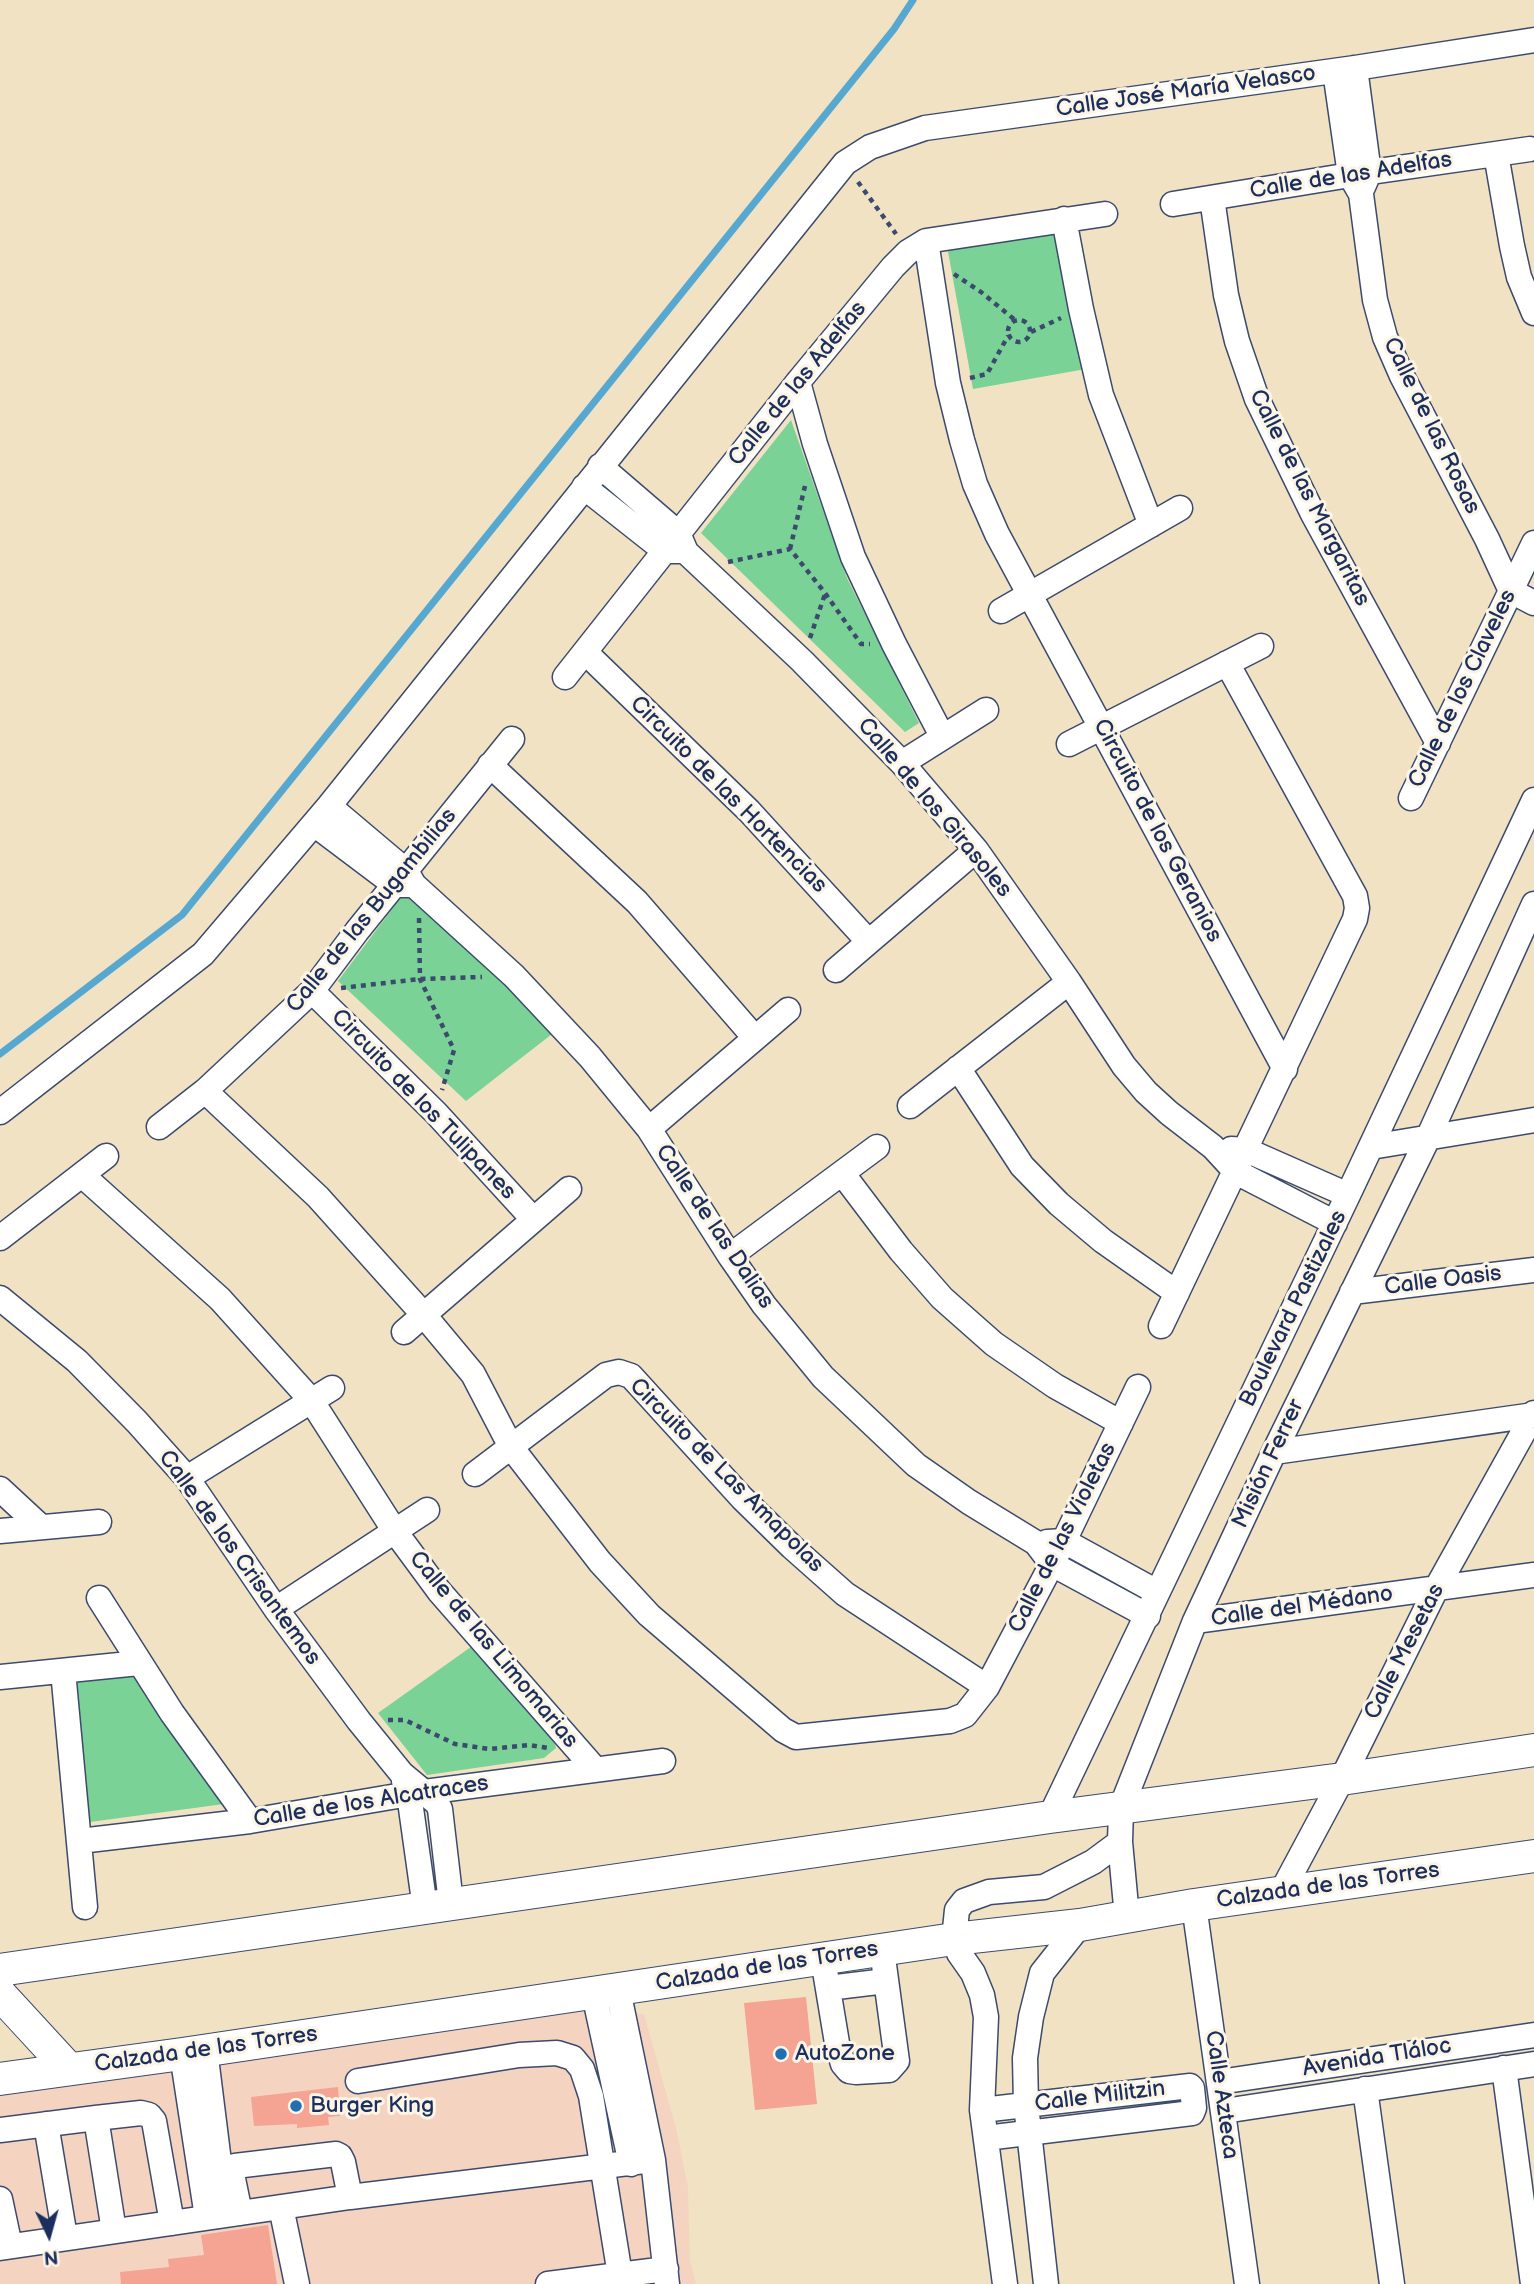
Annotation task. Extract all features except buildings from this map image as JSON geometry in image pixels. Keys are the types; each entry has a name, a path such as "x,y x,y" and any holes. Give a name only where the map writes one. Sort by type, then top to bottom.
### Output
{"main road":[{"path":"0,1970 1050,1817 1342,1779 1534,1750"},
{"name":"Calzada de las Torres","path":"0,2079 606,1992 825,1973 882,1950 1080,1925 1194,1905 1534,1856"},
{"path":"0,1994 69,2069"}],"street":[{"name":"Calle José María Velasco","path":"0,1112 203,954 321,815 845,163 870,146 925,128 1345,70 1534,40"},
{"name":"Calle de las Rosas","path":"1345,70 1376,300 1385,337 1402,376 1517,578"},
{"name":"Calle de las Adelfas","path":"1173,204 1360,181 1530,149"},
{"path":"1496,154 1519,277 1534,313"},
{"name":"Calle de las Margaritas","path":"1212,198 1226,295 1237,341 1256,399 1313,514 1438,743"},
{"path":"921,250 1065,219 1105,214"},
{"path":"1065,219 1081,309 1101,394 1151,525"},
{"name":"Calle de las Adelfas","path":"565,677 585,652 683,551 799,382 893,267 921,250"},
{"name":"Circuito de los Geranios","path":"921,250 948,383 975,484 997,534 1285,1069"},
{"path":"799,382 815,444 853,557 942,736"},
{"name":"Calle de los Girasoles","path":"600,466 683,551 802,661 902,763 976,850 1069,982 1124,1066 1146,1092 1213,1147 1241,1161 1335,1223"},
{"name":"Calle de los Girasoles","path":"584,486 683,551"},
{"path":"1001,611 1180,508"},
{"name":"Calle de los Claveles","path":"1411,798 1534,543"},
{"path":"1517,578 1534,603"},
{"path":"1069,744 1261,646"},
{"name":"Circuito de las Hortencias","path":"585,652 749,811 868,941"},
{"path":"1161,1326 1285,1069 1355,919 1357,908 1355,896 1227,663"},
{"path":"902,763 986,710"},
{"name":"Calle de las Bugambilias","path":"159,1127 205,1091 312,991 357,931 409,883 490,765 513,739"},
{"path":"490,765 637,901 755,1038"},
{"name":"Boulevard Pastizales","path":"1050,1817 1349,1195 1534,800"},
{"name":"Calle de las Dalias","path":"321,815 409,883 514,976 590,1057 649,1129 764,1305 823,1377 916,1465 969,1502 1036,1543 1052,1564 1148,1616"},
{"path":"836,970 976,850"},
{"name":"Misión Ferrer","path":"1127,1917 1121,1808 1195,1621 1274,1452 1428,1138 1534,904"},
{"path":"910,1106 1069,982"},
{"name":"Circuito de los Tulipanes","path":"312,991 436,1113 533,1219"},
{"path":"649,1129 788,1010"},
{"path":"958,1068 1022,1166 1040,1185 1103,1241 1177,1293"},
{"path":"205,1091 318,1196 423,1314 473,1374 511,1447 600,1562 649,1615 783,1730 796,1737 950,1721 965,1715 987,1687"},
{"path":"1371,1147 1534,1120"},
{"path":"730,1256 877,1147"},
{"path":"0,1238 106,1156"},
{"name":"Calle de los Girasoles","path":"1241,1161 1349,1195"},
{"path":"842,1173 901,1251 942,1298 994,1344 1055,1386 1121,1423"},
{"path":"82,1175 321,1394 394,1530"},
{"name":"Circuito de los Tulipanes","path":"404,1332 569,1189"},
{"name":"Calle Oasis","path":"1352,1292 1534,1270"},
{"name":"Calle de los Crisantemos","path":"0,1298 77,1361 187,1478 276,1609 359,1721 411,1787 440,1808 438,1906"},
{"name":"Circuito de Las Amapolas","path":"475,1474 606,1375 619,1372 631,1376 742,1498 845,1594 987,1687"},
{"name":"Calle de las Violetas","path":"987,1687 1052,1564 1138,1387"},
{"path":"187,1478 321,1394"},
{"path":"1274,1452 1534,1415"},
{"name":"Calle Mesetas","path":"1281,1893 1342,1779 1436,1589 1534,1415"},
{"path":"0,1489 41,1527"},
{"name":"Calle de las Limomarias","path":"276,1609 427,1510"},
{"path":"0,1531 99,1521"},
{"name":"Calle de las Limomarias","path":"394,1530 448,1602 587,1760"},
{"path":"1036,1543 1063,1541 1157,1592"},
{"name":"Calle del Médano","path":"1195,1621 1534,1575"},
{"path":"99,1598 172,1713 250,1821"},
{"path":"0,1676 139,1663"},
{"path":"63,1671 85,1907"},
{"name":"Calle de los Alcatraces","path":"80,1842 250,1821 411,1787 587,1760 663,1760"},
{"path":"1005,2284 982,2110 986,2017 982,1995 973,1973 959,1953 954,1939 957,1910 964,1901 989,1892 1044,1887 1093,1862 1121,1842"},
{"name":"Calle Azteca","path":"1194,1905 1247,2284"},
{"path":"1046,2284 1026,2105 1025,2058 1031,2017 1042,1973 1080,1925"},
{"path":"882,1950 897,2061 889,2070 849,2071 843,2064 837,2043 825,1973 886,1981"},
{"path":"548,2284 621,2275 667,2276 606,1992"},
{"name":"Avenida Tláloc","path":"1219,2082 1534,2035"},
{"path":"193,2052 224,2215"},
{"path":"358,2081 519,2055 557,2053 573,2059 582,2069 591,2096 621,2275"},
{"name":"Avenida Tláloc","path":"1224,2111 1534,2064"},
{"path":"1504,2068 1533,2284"},
{"name":"Calle Militzin","path":"982,2110 1190,2086 1192,2088 1192,2113 986,2138"},
{"path":"1365,2089 1392,2284"},
{"path":"0,2130 142,2113 149,2115 155,2121 172,2223"},
{"path":"96,2118 114,2231"},
{"path":"46,2124 65,2237"},
{"path":"224,2215 235,2166 340,2155 350,2197"},
{"path":"0,2199 5,2247 350,2197 642,2162"},
{"path":"281,2207 297,2284"}],"path":[{"path":"845,163 921,250 981,292 1015,320 1026,322 1030,332"},
{"path":"1015,320 1007,328 1008,335 1013,341 1020,342 1027,339 1030,332 1081,309"},
{"path":"948,383 987,374 1008,335"},
{"path":"790,549 806,484"},
{"path":"683,551 790,549"},
{"path":"790,549 861,644 894,644"},
{"path":"802,661 825,593"},
{"path":"409,883 421,979 454,1050 436,1113"},
{"path":"312,991 421,979 514,976"},
{"path":"359,1721 405,1720 455,1744 489,1749 528,1745 587,1760"}],"shaded area":[{"path":"566,2009 644,2014 676,2128 688,2187 690,2260 696,2284 0,2284 0,2095"}],"green space":[{"path":"1061,225 1086,369 973,389 947,246"},
{"path":"791,420 847,578 919,723 905,732 701,533"},
{"path":"404,893 487,964 552,1034 466,1101 338,981"},
{"path":"475,1644 554,1738 556,1748 544,1758 427,1775 378,1713"},
{"path":"129,1668 224,1804 90,1822 75,1676"}],"waterway":[{"path":"0,1054 182,915 894,29 913,0"}],"place":[{"name":"AutoZone","path":"781,2054"},
{"name":"Burger King","path":"296,2106"}]}
